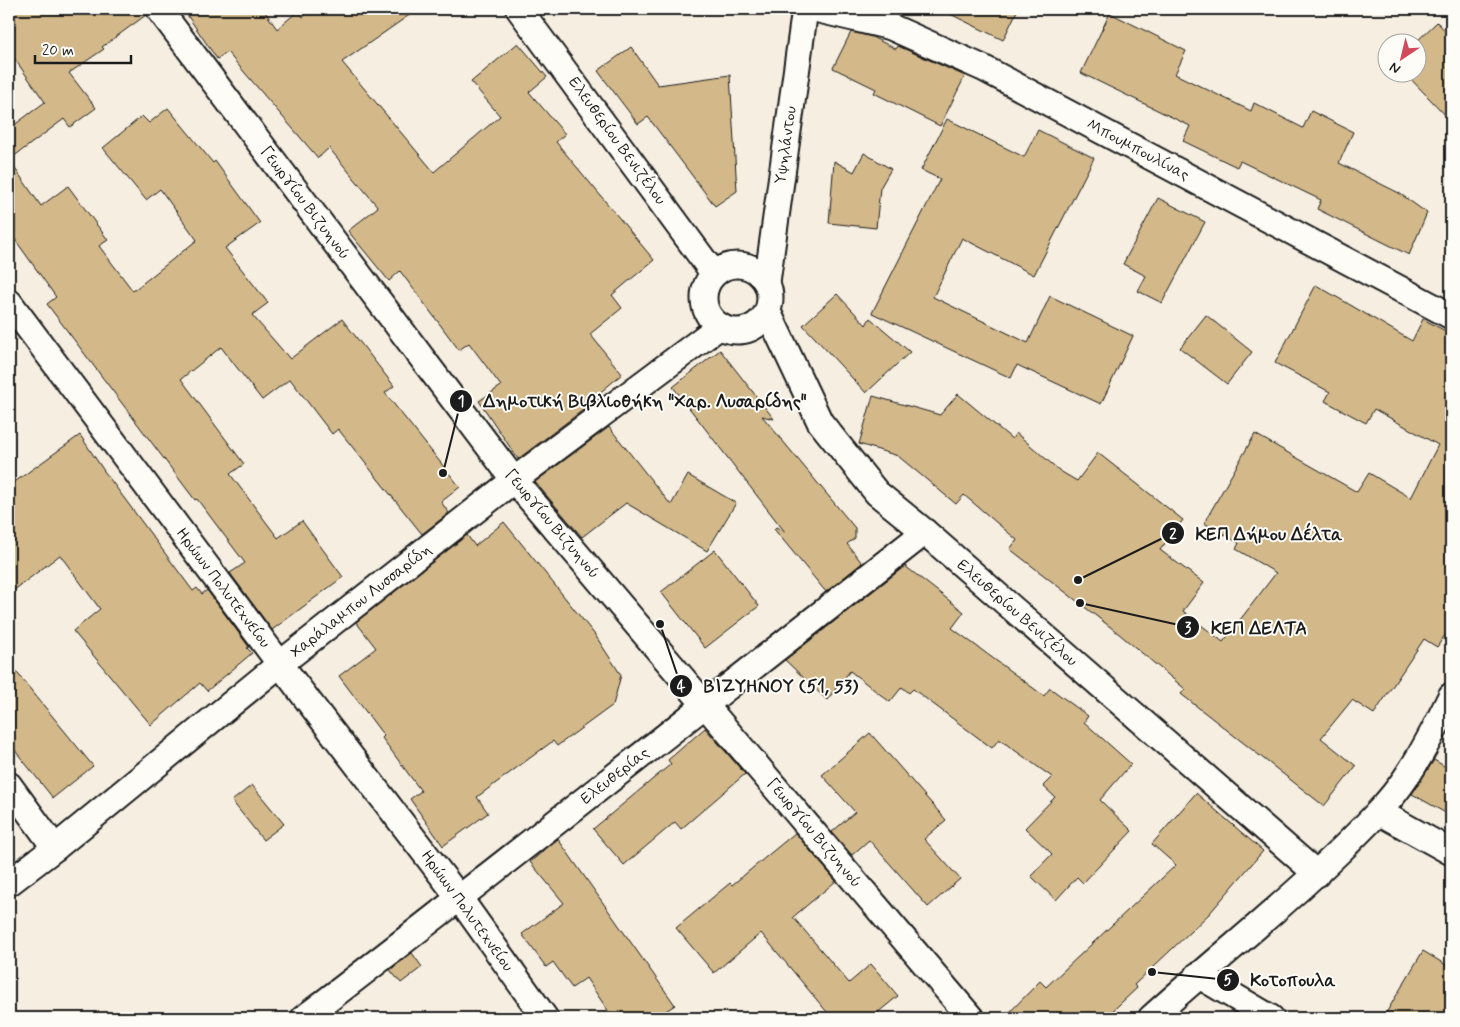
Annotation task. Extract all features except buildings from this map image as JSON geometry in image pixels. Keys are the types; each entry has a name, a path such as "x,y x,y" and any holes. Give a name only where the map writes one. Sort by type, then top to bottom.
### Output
{"street":[{"name":"Γεωργίου Βιζυηνού","path":"159,9 514,480 971,1018"},
{"name":"Ελευθερίου Βενιζέλου","path":"519,9 714,274"},
{"name":"Υψηλάντου","path":"766,282 805,9"},
{"name":"Μπουμπουλίνας","path":"815,9 891,27 983,68 1451,316"},
{"path":"733,265 743,266 760,274 766,282 770,294 768,312 762,321 752,328 742,331 730,331 720,326 710,316 704,302 706,288 714,274 733,265"},
{"name":"Ηρώων Πολυτεχνείου","path":"9,302 280,664 460,899 545,1018"},
{"name":"Ελευθερίου Βενιζέλου","path":"768,312 820,422 877,493 925,532 1317,874"},
{"name":"Χαράλαμπου Λυσσαρίδη","path":"9,883 55,848 280,664 514,480 720,326"},
{"name":"Ελευθερίας","path":"304,1018 460,899 925,532"},
{"path":"1152,1018 1198,975 1317,874 1380,812 1405,780 1429,741 1451,696"},
{"path":"9,785 55,848"},
{"path":"1380,812 1451,852"},
{"path":"1198,975 1271,1018"}],"place":[{"name":"Δημοτική Βιβλιοθήκη \"Χαρ. Λυσαρίδης\"","path":"443,473"},
{"name":"ΚΕΠ Δήμου Δέλτα","path":"1078,580"},
{"name":"ΚΕΠ ΔΕΛΤΑ","path":"1080,603"},
{"name":"ΒΙΖΥΗΝΟΥ (51, 53)","path":"660,624"},
{"name":"Κοτοπουλα","path":"1152,972"}]}
